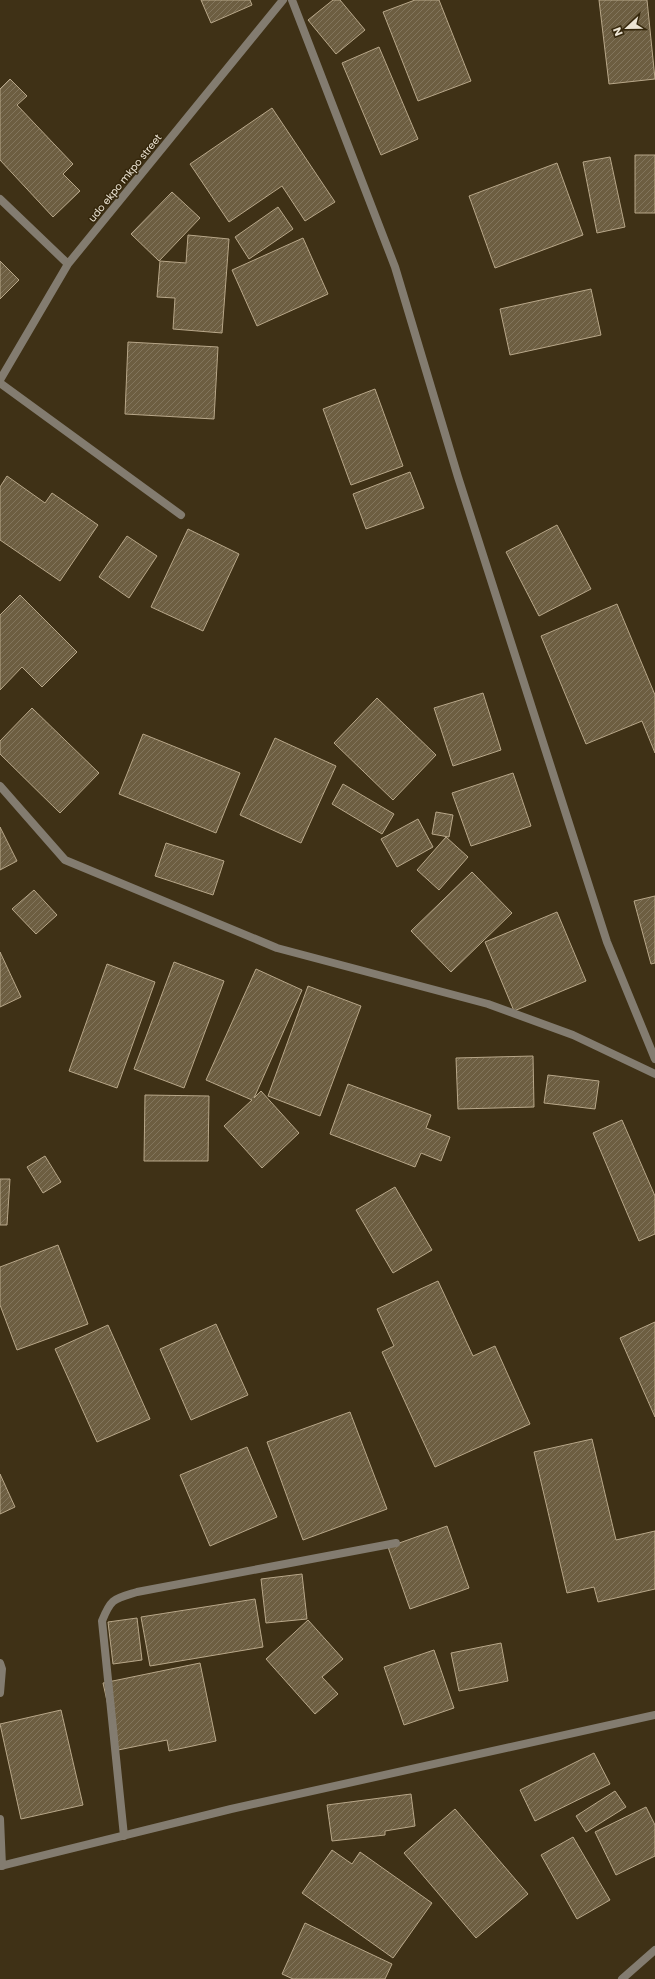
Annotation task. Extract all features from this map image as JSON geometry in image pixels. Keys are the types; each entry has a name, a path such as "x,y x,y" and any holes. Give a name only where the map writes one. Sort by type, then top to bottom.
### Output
{"street":[{"name":"udo ekpo mkpo street","path":"0,380 68,264 283,0"},
{"path":"292,0 395,267 458,477 607,942 655,1059"},
{"path":"0,199 68,264"},
{"path":"0,383 181,515"},
{"path":"0,786 64,860 277,948 488,1004 573,1035 655,1074"},
{"path":"124,1836 102,1622 108,1604 119,1598 137,1592 396,1543"},
{"path":"0,1663 2,1669 0,1693"},
{"path":"0,1819 1,1866 231,1809 655,1715"},
{"path":"622,1979 655,1950"}],"building":[{"path":"201,0 250,0 252,5 211,23"},
{"path":"333,0 340,0 365,30 336,54 308,20"},
{"path":"415,0 439,0 471,81 418,101 383,12"},
{"path":"599,0 647,0 655,79 609,84"},
{"path":"379,47 418,139 381,155 342,63"},
{"path":"10,79 27,96 17,105 73,164 63,174 80,191 53,217 0,160 0,89"},
{"path":"272,108 335,202 305,221 282,186 229,222 190,164"},
{"path":"635,155 655,155 655,213 635,213"},
{"path":"610,157 625,227 597,233 583,162"},
{"path":"557,163 583,235 495,268 469,196"},
{"path":"172,192 200,218 159,261 131,234"},
{"path":"278,207 293,229 249,259 235,237"},
{"path":"188,235 229,239 222,333 173,329 175,298 157,297 160,261 186,263"},
{"path":"303,238 328,294 257,326 232,270"},
{"path":"0,261 19,280 0,299"},
{"path":"591,289 601,335 510,355 500,309"},
{"path":"128,342 218,347 214,419 125,414"},
{"path":"375,389 403,466 351,485 323,409"},
{"path":"410,472 424,508 366,529 353,494"},
{"path":"7,476 45,503 52,493 98,525 60,581 0,540 0,487"},
{"path":"557,525 591,589 539,616 506,552"},
{"path":"188,529 239,554 203,631 151,607"},
{"path":"127,536 157,556 129,598 99,577"},
{"path":"20,595 77,652 42,687 22,667 0,690 0,615"},
{"path":"617,604 655,695 655,753 642,721 586,744 541,636"},
{"path":"483,693 501,750 453,766 434,708"},
{"path":"377,698 436,755 393,800 334,743"},
{"path":"32,708 99,773 60,813 0,754 0,741"},
{"path":"143,734 240,773 216,833 119,794"},
{"path":"275,738 336,766 301,843 240,815"},
{"path":"513,773 531,826 471,846 452,793"},
{"path":"343,784 394,814 382,834 332,804"},
{"path":"436,812 453,815 449,837 432,834"},
{"path":"418,819 433,847 397,867 381,839"},
{"path":"0,827 17,861 0,870"},
{"path":"446,837 468,857 439,890 417,870"},
{"path":"166,843 224,861 213,895 155,876"},
{"path":"472,872 512,913 451,972 411,931"},
{"path":"34,890 57,915 36,934 12,909"},
{"path":"655,896 655,963 651,964 634,901"},
{"path":"557,912 586,981 514,1011 485,942"},
{"path":"0,952 21,997 0,1007"},
{"path":"174,962 224,981 184,1088 134,1069"},
{"path":"107,964 155,982 117,1088 69,1071"},
{"path":"256,969 302,990 254,1098 261,1091 299,1133 262,1168 224,1126 252,1100 206,1080"},
{"path":"308,986 361,1006 320,1116 268,1096"},
{"path":"533,1056 534,1107 458,1109 456,1058"},
{"path":"548,1075 599,1081 595,1109 544,1103"},
{"path":"348,1084 431,1115 426,1128 450,1137 441,1161 421,1153 415,1167 330,1134"},
{"path":"145,1095 209,1096 208,1161 144,1161"},
{"path":"622,1120 655,1196 655,1234 639,1241 593,1133"},
{"path":"45,1156 61,1182 43,1193 27,1167"},
{"path":"0,1179 10,1179 7,1225 0,1225"},
{"path":"395,1187 432,1250 393,1273 356,1210"},
{"path":"58,1245 88,1324 17,1350 0,1305 0,1267"},
{"path":"438,1281 473,1356 495,1346 530,1424 435,1467 382,1352 394,1346 377,1309"},
{"path":"655,1322 655,1417 620,1338"},
{"path":"216,1324 248,1395 191,1420 160,1349"},
{"path":"108,1325 150,1419 97,1442 55,1349"},
{"path":"350,1412 387,1509 303,1540 267,1442"},
{"path":"592,1439 616,1540 655,1531 655,1589 598,1602 594,1587 567,1593 534,1452"},
{"path":"247,1447 277,1517 210,1546 180,1475"},
{"path":"0,1474 15,1507 0,1514"},
{"path":"447,1526 469,1588 410,1609 388,1547"},
{"path":"302,1574 307,1619 266,1623 261,1579"},
{"path":"255,1599 263,1647 150,1666 141,1617"},
{"path":"137,1618 142,1660 113,1664 108,1622"},
{"path":"308,1620 343,1659 322,1677 338,1694 315,1714 266,1659"},
{"path":"501,1643 508,1681 459,1691 451,1653"},
{"path":"434,1650 454,1708 404,1725 384,1667"},
{"path":"200,1663 216,1741 169,1751 167,1740 118,1750 103,1683"},
{"path":"61,1710 83,1805 21,1819 0,1724"},
{"path":"594,1753 610,1784 535,1821 520,1790"},
{"path":"615,1791 626,1807 586,1832 576,1816"},
{"path":"411,1794 415,1826 385,1831 385,1835 332,1841 327,1805"},
{"path":"646,1807 655,1825 655,1856 616,1875 595,1832"},
{"path":"455,1809 528,1894 476,1938 404,1853"},
{"path":"573,1837 610,1900 577,1919 541,1855"},
{"path":"332,1850 352,1864 360,1852 432,1903 393,1958 302,1893"},
{"path":"305,1923 392,1964 385,1979 293,1979 282,1974"}]}
